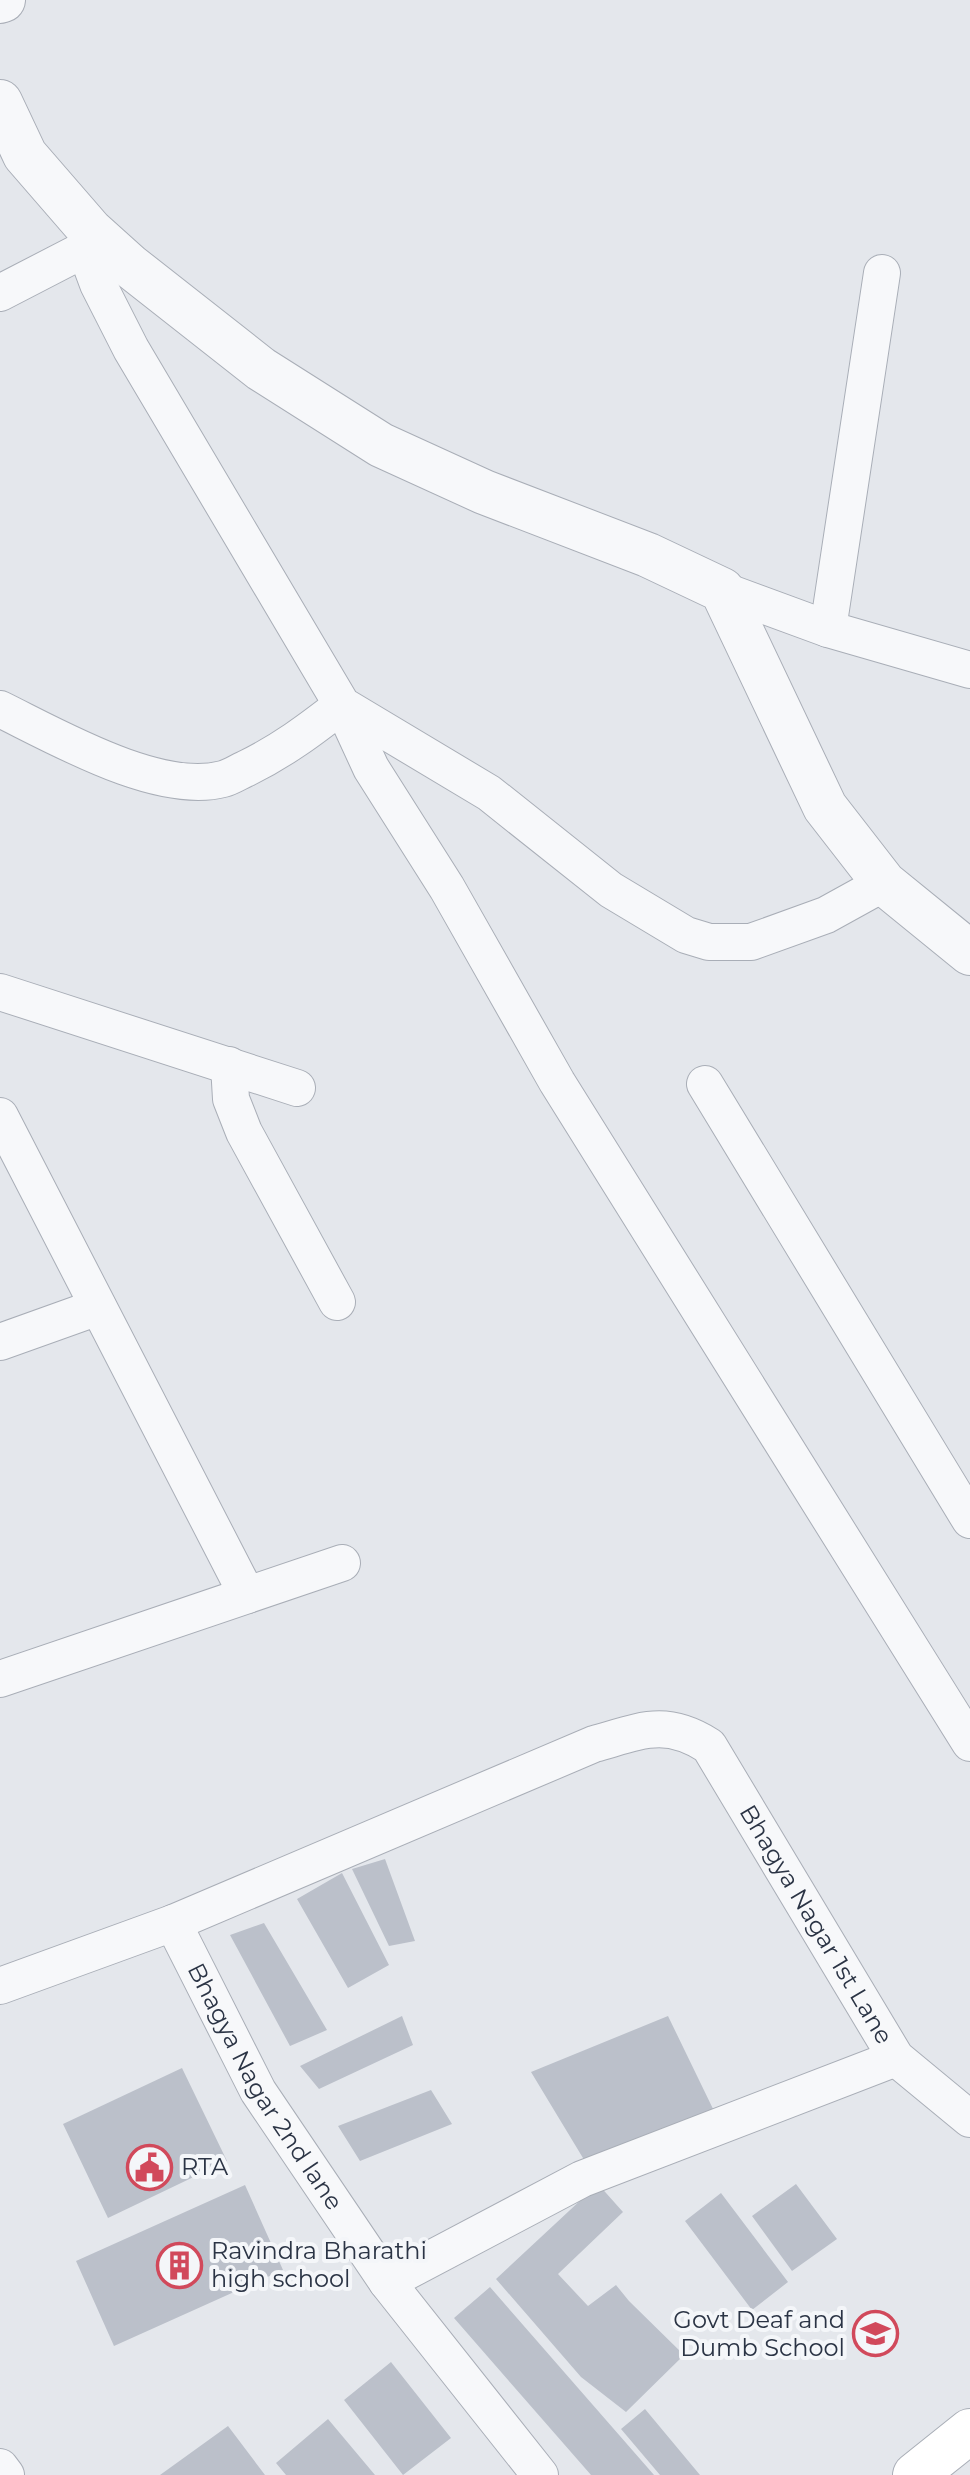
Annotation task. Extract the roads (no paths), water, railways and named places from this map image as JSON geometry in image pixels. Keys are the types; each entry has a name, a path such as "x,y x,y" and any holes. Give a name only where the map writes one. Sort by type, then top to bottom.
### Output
{"main road":[{"path":"915,2475 970,2431"}],"street":[{"path":"0,102 12,162 87,239 130,266 261,369 381,445 484,492 648,555 722,590 828,629 970,670"},
{"path":"0,293 87,239"},
{"path":"87,239 98,284 131,349 342,705 371,768 447,888 557,1082 970,1743"},
{"path":"828,629 882,273"},
{"path":"722,590 825,807 884,883 970,953"},
{"path":"0,709 94,755 187,783 224,779 281,751 342,705"},
{"path":"342,705 489,793 611,890 686,935 709,942 751,942 826,915 884,883"},
{"path":"0,992 297,1088"},
{"path":"229,1065 231,1099 244,1132 337,1302"},
{"path":"705,1084 970,1520"},
{"path":"0,1116 247,1595"},
{"path":"0,1342 98,1307"},
{"path":"0,1679 342,1563"},
{"name":"Bhagya Nagar 1st Lane","path":"173,1923 594,1744 642,1730 668,1728 690,1734 709,1746 896,2058 970,2119"},
{"path":"0,1986 173,1923"},
{"name":"Bhagya Nagar 2nd lane","path":"173,1923 258,2091 387,2282 540,2475"},
{"path":"387,2282 582,2179 896,2058"},
{"path":"0,2467 6,2475"}],"place":[{"name":"RTA","path":"150,2167"},
{"name":"Ravindra Bharathi high school","path":"180,2265"},
{"name":"Govt Deaf and Dumb School","path":"876,2334"}]}
